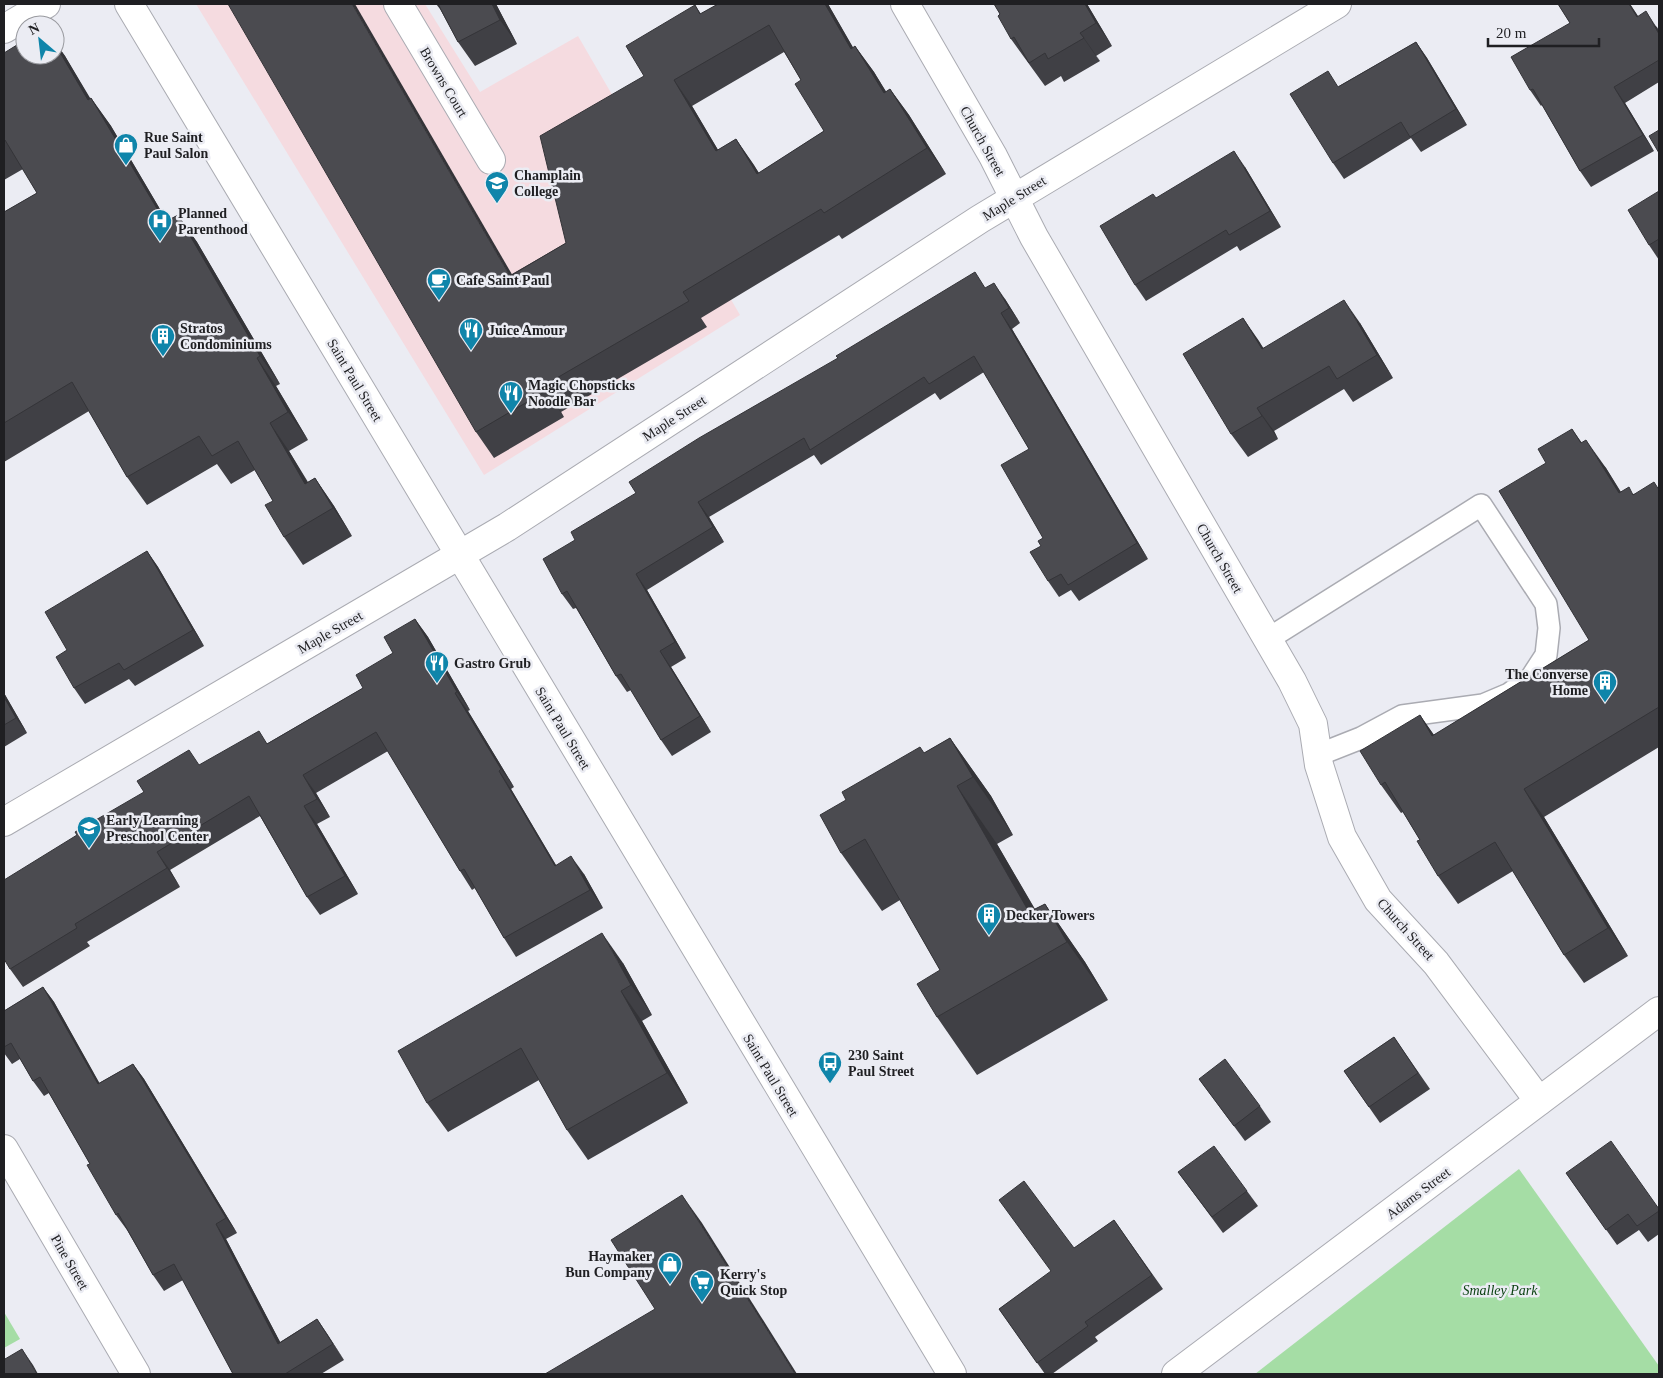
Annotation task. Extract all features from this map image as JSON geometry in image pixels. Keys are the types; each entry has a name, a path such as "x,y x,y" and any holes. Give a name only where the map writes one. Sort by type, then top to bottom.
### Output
{"street":[{"path":"4,29 46,4"},
{"name":"Saint Paul Street","path":"129,4 952,1374"},
{"name":"Browns Court","path":"398,4 491,160"},
{"name":"Church Street","path":"905,4 993,156 1034,238 1292,681 1313,724 1318,755 1342,837 1378,900 1436,964 1539,1100"},
{"name":"Maple Street","path":"4,822 460,555 1014,198 1337,4"},
{"name":"Adams Street","path":"1176,1374 1659,1011"},
{"name":"Pine Street","path":"4,1149 136,1374"}],"lane":[{"path":"1268,639 1481,505 1546,604 1549,628 1546,655 1531,678 1509,694 1483,705 1402,716 1361,738 1318,755"}],"shaded area":[{"name":"Champlain College","path":"196,4 425,4 480,92 578,36 740,315 484,475"}],"green space":[{"name":"Smalley Park","path":"1519,1169 1659,1366 1659,1374 1255,1374"},
{"path":"4,1312 20,1339 4,1348"}],"building":[{"name":"Champlain College","path":"228,4 352,4 510,276 566,243 540,136 644,76 626,46 695,5 700,14 718,4 825,4 851,49 855,46 884,93 890,89 927,148 824,213 821,209 683,292 689,301 543,386 546,391 476,432","holes":["769,25 801,80 795,84 824,131 757,174 736,139 716,151 674,80"]},
{"path":"438,4 492,4 500,20 458,42"},
{"path":"994,4 1085,4 1096,23 1080,33 1084,38 1048,59 1045,53 1029,63 1014,37 1011,39 998,16 1000,14"},
{"path":"1558,4 1629,4 1637,17 1646,11 1659,34 1659,60 1614,87 1643,135 1580,171 1533,89 1530,90 1511,57 1570,23"},
{"path":"1416,42 1456,109 1410,137 1401,122 1333,163 1290,94 1328,71 1338,87"},
{"path":"15,46 15,65 65,65 65,61 88,100 91,98 165,222 178,215 260,356 257,358 288,412 270,423 305,484 315,478 333,508 284,537 265,505 273,501 238,441 212,456 199,436 127,477 72,382 4,423 4,212 37,193 4,141 4,53"},
{"path":"1659,130 1659,153 1649,136"},
{"path":"1234,151 1270,211 1229,235 1226,230 1135,285 1100,226 1153,194 1156,198"},
{"path":"1659,191 1659,239 1649,245 1628,210"},
{"path":"975,272 985,288 994,283 1009,308 1001,313 1137,543 1068,585 1061,574 1048,581 1030,552 1041,546 1038,541 1043,538 1001,465 1029,449 974,356 929,384 924,377 810,450 804,438 698,502 713,527 636,574 675,642 660,651 700,716 661,740 621,674 616,676 567,591 562,594 543,559 575,540 571,532 636,493 629,482 699,438 838,358 836,356"},
{"path":"1344,300 1377,355 1337,379 1329,366 1257,408 1262,416 1231,434 1183,354 1243,318 1262,349"},
{"name":"The Converse Home","path":"1572,429 1581,443 1586,440 1619,493 1629,487 1633,495 1654,482 1659,490 1659,707 1524,789 1608,928 1564,955 1495,842 1438,876 1417,841 1420,840 1385,782 1381,785 1360,751 1420,715 1432,736 1589,640 1499,491 1546,463 1538,449"},
{"path":"147,551 193,630 124,670 119,663 74,688 56,657 67,650 45,612"},
{"path":"415,619 457,692 455,693 501,769 499,771 555,866 571,856 590,890 504,938 464,869 460,871 376,732 303,775 317,799 304,806 345,876 307,897 249,796 157,852 167,868 75,924 77,928 10,969 4,959 4,880 77,835 75,832 144,792 137,781 189,750 199,765 259,731 267,744 363,688 356,675 393,653 384,637"},
{"path":"4,697 16,718 4,725"},
{"path":"950,738 973,777 957,786 1029,912 1045,904 1067,942 937,1017 917,984 940,970 865,839 841,853 820,815 846,800 842,792 920,747 924,753"},
{"path":"602,933 631,985 621,991 667,1073 567,1130 521,1048 427,1103 398,1051"},
{"path":"43,987 98,1084 133,1064 226,1218 216,1224 278,1344 317,1319 333,1344 285,1374 233,1374 174,1264 153,1275 118,1213 116,1215 87,1165 90,1164 40,1077 33,1081 11,1043 4,1047 4,1011"},
{"path":"1394,1037 1418,1073 1369,1107 1344,1071"},
{"path":"1225,1059 1260,1106 1234,1126 1199,1079"},
{"path":"1611,1141 1659,1211 1637,1226 1628,1214 1606,1230 1566,1173"},
{"path":"1214,1146 1247,1191 1212,1217 1178,1172"},
{"path":"1024,1181 1074,1248 1114,1220 1152,1275 1085,1322 1088,1326 1037,1363 999,1309 1051,1271 999,1200"},
{"name":"Kerry's Quick Stop","path":"682,1195 795,1374 545,1374 655,1309 611,1240"},
{"path":"22,1349 37,1374 4,1374 4,1357 5,1359"}],"place":[{"name":"Rue Saint Paul Salon","path":"126,166"},
{"name":"Champlain College","path":"497,204"},
{"name":"Planned Parenthood","path":"160,242"},
{"name":"Cafe Saint Paul","path":"439,301"},
{"name":"Juice Amour","path":"471,351"},
{"name":"Stratos Condominiums","path":"163,357"},
{"name":"Magic Chopsticks Noodle Bar","path":"511,414"},
{"name":"Gastro Grub","path":"437,684"},
{"name":"The Converse Home","path":"1605,703"},
{"name":"Early Learning Preschool Center","path":"89,849"},
{"name":"Decker Towers","path":"989,936"},
{"name":"230 Saint Paul Street","path":"830,1084"},
{"name":"Haymaker Bun Company","path":"670,1285"},
{"name":"Kerry's Quick Stop","path":"702,1303"}]}
